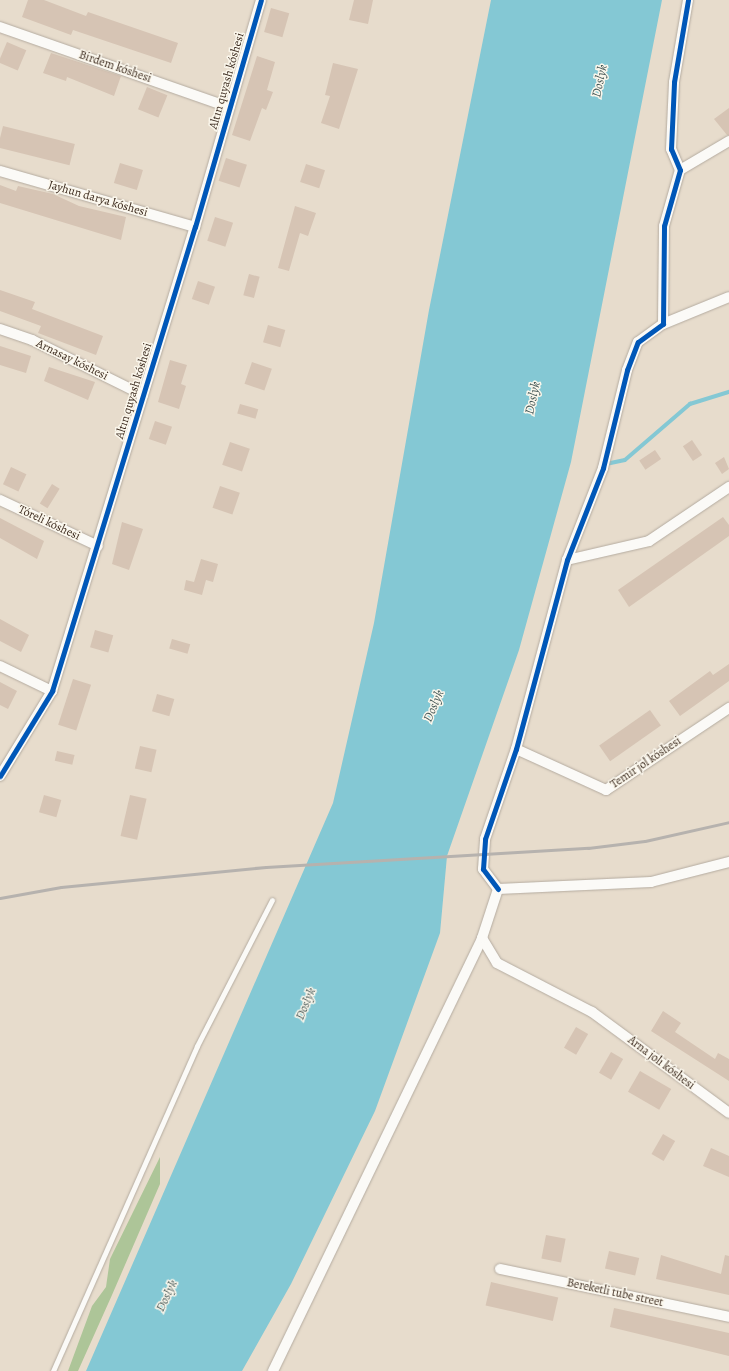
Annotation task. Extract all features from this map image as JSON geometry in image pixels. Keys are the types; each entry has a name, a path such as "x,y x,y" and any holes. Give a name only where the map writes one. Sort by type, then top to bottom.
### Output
{"street":[{"name":"Altın quyash kóshesi","path":"0,776 52,691 196,227 260,0"},
{"path":"663,324 664,226 680,170 671,149 674,82 688,0"},
{"name":"Birdem kóshesi","path":"0,27 229,107"},
{"path":"680,170 729,141"},
{"name":"Jayhun darya kóshesi","path":"0,171 196,227"},
{"path":"498,889 483,869 485,839 516,749 567,560 603,468 638,342 663,324 729,298"},
{"name":"Arnasay kóshesi","path":"0,329 32,340 143,395"},
{"path":"567,560 649,541 729,487"},
{"name":"Tóreli kóshesi","path":"0,500 98,546"},
{"path":"0,666 52,691"},
{"name":"Temir jol kóshesi","path":"516,749 606,790 729,708"},
{"path":"498,889 651,882 729,862"},
{"path":"273,1371 482,938 498,889"},
{"name":"Arna jolı kóshesi","path":"482,938 497,963 592,1012 729,1114"},
{"name":"Bereketli tube street","path":"500,1269 729,1317"}],"lane":[{"path":"53,1371 197,1046 272,900"}],"green space":[{"path":"160,1157 160,1184 78,1371 68,1371 92,1306 106,1287 110,1259"}],"water":[{"name":"Doslyk","path":"491,0 662,0 571,462 519,650 447,856 440,933 375,1111 291,1284 242,1371 86,1371 333,803 374,623 429,310"}],"building":[{"path":"28,0 44,0 86,16 88,12 178,43 171,63 73,30 71,35 22,17"},
{"path":"354,0 373,0 368,24 349,20"},
{"path":"271,8 289,13 282,37 264,32"},
{"path":"7,42 26,50 18,70 0,63 0,58"},
{"path":"51,53 121,76 114,96 67,77 66,81 43,73"},
{"path":"257,56 275,62 267,90 273,92 266,110 262,108 250,141 232,135"},
{"path":"333,63 358,69 339,129 321,123 330,96 325,95"},
{"path":"147,87 167,95 158,117 138,109"},
{"path":"729,108 729,135 727,135 714,119"},
{"path":"3,126 75,144 69,165 0,148 0,138"},
{"path":"226,158 247,165 240,188 219,181"},
{"path":"120,163 143,170 137,190 114,183"},
{"path":"306,164 325,170 319,188 300,182"},
{"path":"0,185 16,191 18,186 53,194 79,206 126,217 121,240 0,203"},
{"path":"295,206 316,213 308,236 300,233 289,271 278,268"},
{"path":"215,217 233,223 225,247 207,241"},
{"path":"249,274 260,277 254,298 243,295"},
{"path":"198,281 215,287 209,305 192,299"},
{"path":"0,290 35,302 32,309 103,336 96,355 38,333 41,326 0,311"},
{"path":"268,325 285,330 280,347 263,342"},
{"path":"0,346 31,356 26,373 0,365"},
{"path":"170,360 187,365 181,384 186,386 179,409 158,402"},
{"path":"252,362 272,369 264,391 245,384"},
{"path":"49,367 95,382 88,400 44,381"},
{"path":"240,404 258,409 256,419 237,414"},
{"path":"155,421 172,427 166,445 149,439"},
{"path":"692,440 702,455 693,461 683,446"},
{"path":"230,442 250,449 242,472 222,465"},
{"path":"655,450 661,459 645,470 639,461"},
{"path":"724,457 729,469 722,474 715,463"},
{"path":"11,467 26,474 18,491 3,484"},
{"path":"52,484 60,489 47,508 40,504"},
{"path":"220,486 240,493 232,515 213,508"},
{"path":"723,517 729,525 729,536 629,607 618,590"},
{"path":"0,518 44,541 37,559 0,538"},
{"path":"122,522 143,529 129,570 112,564"},
{"path":"201,559 218,564 213,582 206,580 202,595 184,590 186,580 194,582"},
{"path":"0,619 29,635 21,652 0,641"},
{"path":"95,630 113,635 108,653 90,647"},
{"path":"172,639 190,644 188,654 169,649"},
{"path":"729,664 729,681 680,716 669,701 710,671 713,675"},
{"path":"73,679 91,685 76,731 58,725"},
{"path":"0,682 17,691 8,709 0,705"},
{"path":"157,694 174,699 169,716 152,711"},
{"path":"650,710 661,726 610,761 599,746"},
{"path":"140,746 157,750 151,772 135,768"},
{"path":"57,751 75,755 72,765 55,761"},
{"path":"44,795 61,800 56,817 39,812"},
{"path":"130,795 147,799 137,840 121,836"},
{"path":"663,1011 681,1023 675,1032 715,1059 718,1053 729,1059 729,1081 651,1031"},
{"path":"576,1027 588,1034 576,1055 564,1048"},
{"path":"611,1052 623,1059 611,1080 599,1073"},
{"path":"640,1071 671,1089 659,1110 628,1092"},
{"path":"663,1134 675,1141 664,1161 652,1154"},
{"path":"711,1148 729,1156 729,1177 703,1166"},
{"path":"546,1235 566,1239 561,1262 541,1259"},
{"path":"609,1251 639,1258 635,1276 605,1269"},
{"path":"661,1255 721,1274 725,1255 729,1256 729,1295 656,1279"},
{"path":"491,1282 558,1298 553,1321 486,1305"},
{"path":"614,1308 729,1333 729,1356 610,1327"}],"waterway":[{"path":"606,464 625,460 690,404 729,392"}],"railway":[{"path":"0,898 61,887 266,867 588,848 645,841 729,822"}],"cycle path":[{"path":"0,776 52,691 195,227 261,0"},
{"path":"498,889 483,869 485,839 516,749 567,560 603,468 627,370 638,342 663,324 664,226 680,170 671,149 674,82 688,0"}]}
